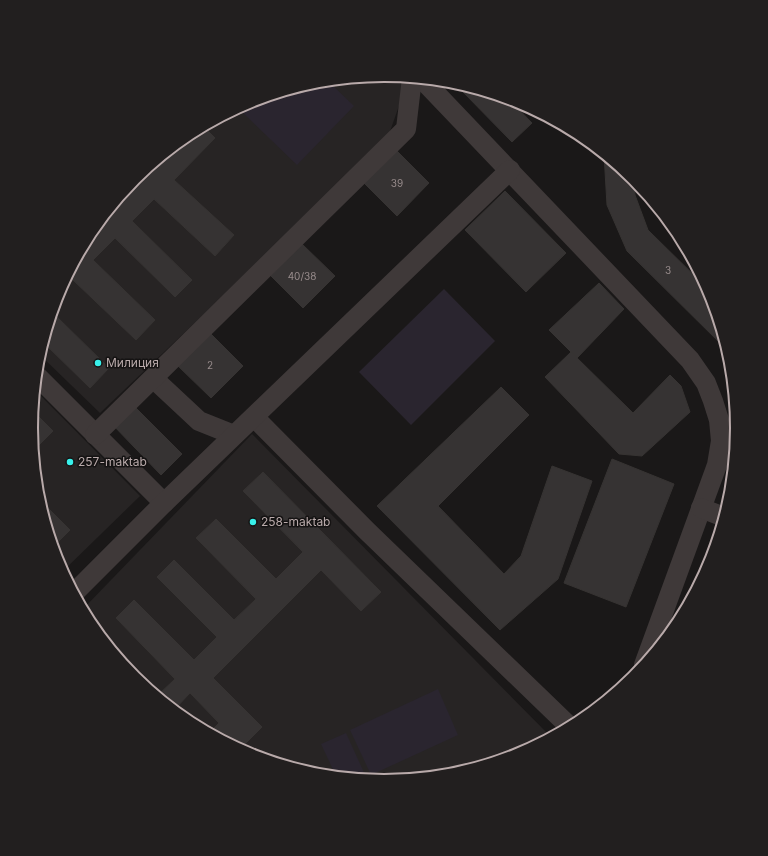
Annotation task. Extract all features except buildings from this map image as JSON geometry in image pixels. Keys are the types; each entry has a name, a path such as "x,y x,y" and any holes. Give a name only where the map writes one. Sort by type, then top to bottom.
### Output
{"street":[{"path":"95,435 406,129 411,83"},
{"path":"428,85 676,345 690,360 706,383 719,420 721,441 718,465 650,650"},
{"path":"78,589 234,435 510,170"},
{"path":"154,378 199,421 234,435"},
{"path":"41,381 164,503"},
{"path":"254,417 367,531 565,723"},
{"path":"702,508 719,515"}],"shaded area":[{"path":"384,82 407,83 387,140 100,413 45,360 56,317 64,296 84,255 109,217 139,183 173,153 211,128 252,108 273,100 339,85"},
{"path":"333,86 354,106 297,165 243,112 273,100"},
{"path":"444,289 495,341 411,425 359,372"},
{"name":"257-maktab","path":"40,395 140,496 67,567 56,539 50,518 41,473 38,428"},
{"name":"258-maktab","path":"252,434 547,733 495,756 429,771 384,774 361,773 339,771 294,762 252,748 231,738 211,728 173,703 139,673 109,639 87,605"},
{"path":"438,689 458,735 374,774 370,773 350,730"},
{"path":"346,733 364,773 333,770 321,744"}],"place":[{"name":"Милиция","path":"98,363"},
{"name":"257-maktab","path":"70,462"},
{"name":"258-maktab","path":"253,522"}]}
